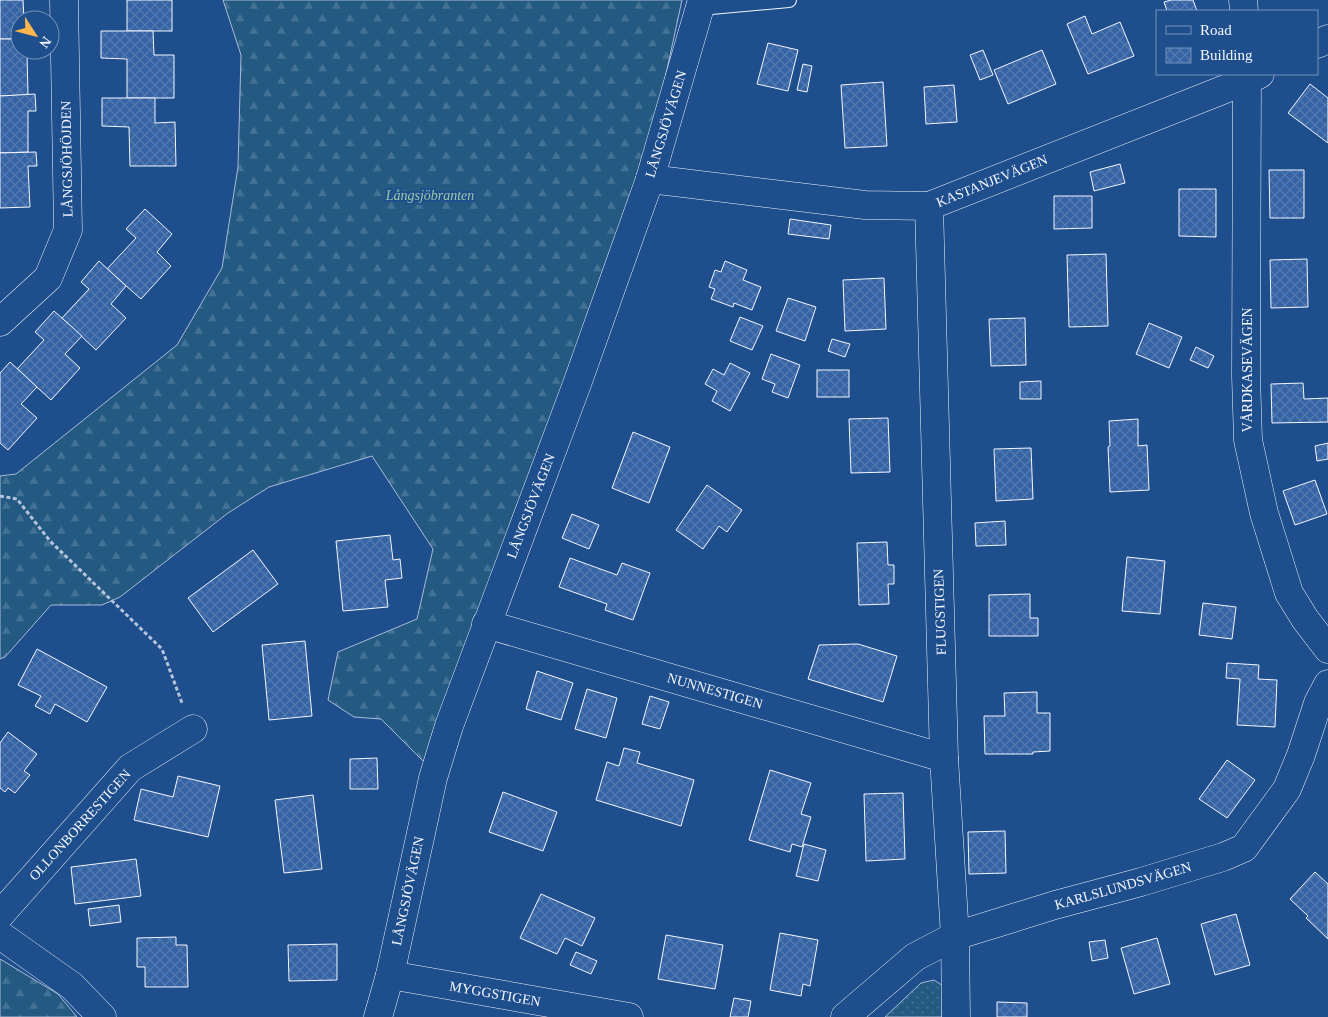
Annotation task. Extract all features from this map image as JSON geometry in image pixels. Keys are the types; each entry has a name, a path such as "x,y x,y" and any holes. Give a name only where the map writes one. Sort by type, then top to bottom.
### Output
{"street":[{"name":"LÅNGSJÖHÖJDEN","path":"0,322 48,278 68,230 64,0"},
{"name":"LÅNGSJÖVÄGEN","path":"378,1017 390,975 433,778 449,726 577,384 650,179 701,4"},
{"name":"KASTANJEVÄGEN","path":"650,179 865,205 929,206 1252,76"},
{"name":"VÅRDKASEVÄGEN","path":"1252,76 1246,376 1248,440 1264,513 1289,593 1305,620 1328,649"},
{"name":"FLUGSTIGEN","path":"929,206 944,758 955,936 956,1017"},
{"name":"NUNNESTIGEN","path":"486,624 944,758"},
{"name":"KARLSLUNDSVÄGEN","path":"845,1017 915,957 955,936 1055,905 1141,882 1223,857 1244,848 1286,789 1301,755 1318,703 1328,684"},
{"name":"OLLONBORRESTIGEN","path":"0,915 130,768 192,729"},
{"path":"0,935 72,986 102,1017"},
{"name":"MYGGSTIGEN","path":"390,975 629,1017"}],"lane":[{"path":"701,4 789,0"}],"path":[{"path":"0,496 17,499 50,541 162,649 192,729"}],"green space":[{"name":"Långsjöbranten","path":"223,0 682,0 644,176 427,765 381,719 354,717 328,700 338,652 417,619 433,549 372,456 269,487 228,513 120,597 102,605 51,605 5,657 0,659 0,476 16,474 177,345 222,268 238,167 241,55"},
{"path":"0,959 58,994 77,1017 0,1017"},
{"path":"934,980 943,986 942,1017 885,1017 921,983"}],"building":[{"path":"0,0 23,0 24,10 10,10 10,39 0,39"},
{"path":"127,0 172,0 172,31 127,31"},
{"path":"1171,0 1193,0 1197,10 1167,10 1164,2"},
{"path":"1085,16 1092,34 1120,22 1134,56 1088,74 1067,24"},
{"path":"101,31 153,31 154,55 174,55 174,98 127,98 127,59 101,58"},
{"path":"0,39 10,39 10,60 27,60 28,95 0,96"},
{"path":"768,43 798,50 788,91 757,84"},
{"path":"983,50 993,75 980,80 970,55"},
{"path":"1042,50 1056,84 1008,104 994,70"},
{"path":"803,64 812,66 807,92 797,90"},
{"path":"883,82 887,146 845,148 841,85"},
{"path":"1310,84 1328,98 1328,143 1288,113"},
{"path":"954,85 957,122 926,124 924,87"},
{"path":"35,94 36,111 28,111 28,152 0,153 0,96"},
{"path":"102,98 155,98 155,123 175,122 176,166 130,166 129,127 102,126"},
{"path":"36,152 37,166 28,166 30,207 0,208 0,153"},
{"path":"1120,164 1125,183 1094,191 1090,172"},
{"path":"1269,170 1304,170 1304,218 1270,218"},
{"path":"1179,189 1216,189 1216,237 1179,236"},
{"path":"1054,196 1092,196 1092,228 1054,229"},
{"path":"145,209 172,234 157,252 171,266 141,299 107,269 136,238 126,229"},
{"path":"790,219 831,225 829,239 788,234"},
{"path":"1106,254 1108,326 1069,327 1067,255"},
{"path":"1307,259 1308,307 1271,308 1270,260"},
{"path":"99,261 126,286 111,304 126,318 96,350 62,318 89,289 81,282"},
{"path":"725,261 747,270 743,280 761,287 752,310 734,303 733,307 711,299 715,289 709,287 715,270 721,272"},
{"path":"884,278 886,329 845,331 843,280"},
{"path":"788,298 816,307 805,341 776,331"},
{"path":"54,311 82,336 65,354 80,368 51,400 17,369 44,340 35,332"},
{"path":"740,317 763,326 752,350 730,341"},
{"path":"1025,318 1026,365 991,366 989,319"},
{"path":"1149,323 1182,337 1169,368 1136,354"},
{"path":"832,339 850,344 845,357 828,351"},
{"path":"1196,347 1214,356 1208,368 1190,360"},
{"path":"771,354 800,365 788,398 772,392 775,384 762,379"},
{"path":"10,362 37,387 21,404 37,418 8,450 0,443 0,373"},
{"path":"730,363 750,373 730,411 712,401 717,391 705,384 713,369 724,375"},
{"path":"817,370 849,370 849,397 817,397"},
{"path":"1041,381 1041,399 1020,399 1020,382"},
{"path":"1303,383 1304,399 1328,398 1328,422 1272,423 1271,384"},
{"path":"888,418 890,472 851,473 849,419"},
{"path":"1138,419 1138,446 1147,445 1149,490 1110,492 1109,421"},
{"path":"633,432 670,447 649,503 612,488"},
{"path":"1328,443 1328,459 1317,461 1315,446"},
{"path":"1031,448 1033,499 996,501 994,449"},
{"path":"1315,480 1327,514 1295,525 1283,491"},
{"path":"707,485 742,510 727,532 719,526 703,549 676,530"},
{"path":"572,514 599,525 589,549 562,538"},
{"path":"1005,521 1006,545 976,546 975,523"},
{"path":"390,535 393,560 400,559 402,578 385,580 388,607 343,611 336,541"},
{"path":"887,542 888,565 894,565 894,584 888,584 889,604 859,605 857,543"},
{"path":"253,550 278,584 213,632 188,598"},
{"path":"1127,557 1165,561 1160,614 1122,611"},
{"path":"570,558 617,575 622,563 650,573 633,620 605,610 607,604 559,587"},
{"path":"1030,594 1030,618 1038,618 1038,636 989,636 989,595"},
{"path":"1203,603 1236,607 1232,639 1199,635"},
{"path":"305,641 312,716 269,720 262,645"},
{"path":"858,644 897,656 883,702 808,679 819,645"},
{"path":"37,649 107,687 87,722 55,704 50,714 35,706 41,696 18,685"},
{"path":"1227,663 1259,665 1258,679 1277,680 1275,727 1237,725 1240,679 1226,678"},
{"path":"537,671 573,683 561,720 526,709"},
{"path":"587,689 617,698 606,738 575,729"},
{"path":"1037,692 1037,713 1050,713 1050,751 1033,752 1033,754 985,754 984,716 1005,716 1004,693"},
{"path":"650,696 669,702 660,729 642,724"},
{"path":"8,732 37,754 24,771 30,775 15,793 8,788 5,792 0,788 0,743"},
{"path":"624,748 640,752 637,763 694,780 681,826 596,800 607,762 619,766"},
{"path":"377,758 378,789 350,789 350,759"},
{"path":"1227,760 1255,780 1227,818 1199,799"},
{"path":"770,770 811,783 801,814 811,817 802,847 792,844 790,852 749,840"},
{"path":"178,776 220,786 208,837 134,820 141,789 173,797"},
{"path":"503,792 557,812 543,851 489,832"},
{"path":"903,793 905,859 866,861 864,794"},
{"path":"313,795 322,869 284,873 275,800"},
{"path":"1005,831 1006,873 969,874 968,832"},
{"path":"804,844 826,850 818,881 796,876"},
{"path":"136,859 141,896 75,904 71,867"},
{"path":"1315,872 1328,884 1328,939 1290,899"},
{"path":"541,894 595,918 582,946 565,938 557,954 520,938"},
{"path":"119,905 121,922 90,926 88,909"},
{"path":"1236,914 1250,965 1215,975 1201,924"},
{"path":"780,933 818,940 810,986 803,984 801,996 770,990"},
{"path":"666,935 723,945 715,989 658,979"},
{"path":"176,937 176,945 187,945 188,987 145,987 145,967 137,967 137,938"},
{"path":"1157,938 1170,984 1134,994 1121,948"},
{"path":"1105,940 1108,958 1092,961 1089,942"},
{"path":"337,944 337,980 289,981 288,945"},
{"path":"576,952 597,961 591,974 570,965"},
{"path":"734,998 751,1001 748,1017 730,1017"},
{"path":"997,1002 1027,1003 1027,1017 997,1017"}]}
